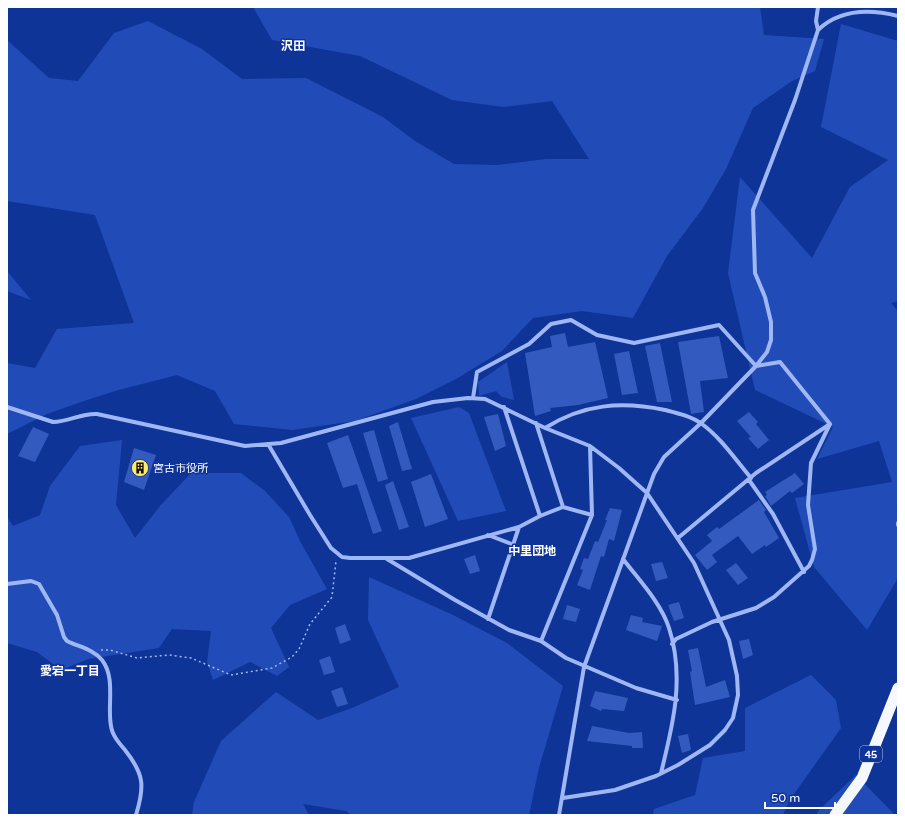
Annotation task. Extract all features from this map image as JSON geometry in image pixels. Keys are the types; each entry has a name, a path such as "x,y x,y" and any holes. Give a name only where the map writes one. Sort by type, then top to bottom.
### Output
{"highway":[{"name":"45","path":"836,815 862,778 898,688"}],"street":[{"path":"818,7 816,21 818,30"},
{"path":"559,815 584,667 647,493 664,457 701,423 756,366 767,352 771,340 771,322 765,297 756,273 753,210 795,100 818,30 825,23 858,11 873,11 898,16"},
{"path":"473,398 477,372 529,344 551,324 571,320 597,335 634,343 719,325 756,366"},
{"path":"756,366 780,362 830,424"},
{"path":"7,407 53,422 60,422 86,413 97,414 245,446 281,443 433,402 473,398 485,399 545,428 590,446 619,468 647,493 694,563 729,640 737,676 738,695 733,718 725,730 710,745 678,765 661,773 614,790 563,798"},
{"path":"545,428 556,421 591,409 620,404 680,414 701,423 719,439 750,479 773,514 804,572"},
{"path":"504,407 540,516"},
{"path":"536,423 563,507"},
{"path":"678,538 730,493 830,424"},
{"path":"672,644 676,639 720,619 756,608 774,597 804,572 812,560 815,549 808,505 811,463 830,424"},
{"path":"268,444 310,516 331,548 337,553 350,558 409,558 519,527 540,516 563,507 592,515"},
{"path":"541,641 592,515 590,446"},
{"path":"488,619 519,527"},
{"path":"488,535 514,545"},
{"path":"386,558 488,619 509,630 541,641 566,658 584,667 636,688 677,700"},
{"path":"623,559 659,608 669,628 672,644 678,688 677,700 661,773"},
{"path":"7,584 31,581 39,584 57,615 67,642 86,649 98,656 107,669 110,691 108,709 111,728 118,742 140,772 142,796 136,815"}],"path":[{"path":"86,649 110,650 137,658 169,655 191,658 231,675 272,668 292,657 296,653 310,624 332,597 337,553"}],"shaded area":[{"path":"253,7 760,7 764,35 824,39 815,71 792,81 753,108 726,169 703,208 667,256 633,318 582,311 533,318 502,351 456,379 416,399 355,421 292,430 234,424 215,391 177,375 115,391 81,402 47,414 7,434 7,363 35,368 57,329 134,323 95,215 7,201 7,40 49,78 78,81 114,33 148,21 202,49 242,79 306,78 383,117 415,141 454,164 497,165 546,159 589,159 552,101 503,107 452,100 360,56 272,40"},
{"path":"841,24 898,41 898,301 891,303 898,311 898,578 867,630 814,567 795,498 892,482 879,441 817,459 833,427 755,390 728,273 740,177 812,258 850,187 888,160 821,127"},
{"path":"7,271 31,300 7,291"},
{"path":"507,362 514,400 502,397 496,391 479,396 478,382"},
{"path":"459,407 469,413 506,511 458,521 411,418"},
{"path":"122,440 116,505 135,538 160,506 191,473 241,473 265,491 289,517 301,543 327,589 290,605 271,628 289,667 277,676 250,662 213,680 207,662 211,631 172,629 159,648 88,659 61,670 37,652 7,643 7,517 13,526 40,515 50,486 80,446"},
{"path":"369,577 453,615 507,643 563,686 539,768 529,815 351,815 346,811 303,804 309,815 192,815 194,802 221,741 276,692 318,720 352,708 399,687 368,620"},
{"path":"811,675 836,700 841,728 789,801 783,815 653,815 654,809 695,795 703,758 745,751 745,708"},
{"path":"856,775 895,815 816,815 819,810"}],"building":[{"path":"565,333 568,347 595,342 608,398 578,405 550,408 551,411 535,416 525,353 552,347 550,336"},
{"path":"719,336 728,378 700,381 704,412 691,414 678,342"},
{"path":"660,343 672,402 657,402 645,346"},
{"path":"629,351 638,393 622,395 614,354"},
{"path":"749,412 758,422 756,424 769,440 758,449 748,438 751,437 737,421"},
{"path":"498,414 506,446 495,451 484,417"},
{"path":"398,422 412,469 402,471 389,426"},
{"path":"33,427 49,434 35,462 18,456"},
{"path":"374,430 388,479 378,482 363,433"},
{"path":"348,435 382,531 373,534 357,484 343,488 327,443"},
{"name":"宮古市役所","path":"134,448 156,455 144,490 124,482"},
{"path":"795,473 804,484 792,493 790,491 771,506 765,496 767,495 765,492"},
{"path":"431,474 448,519 425,527 411,482"},
{"path":"393,481 409,527 399,530 385,485"},
{"path":"759,500 766,510 764,512 779,538 752,554 738,536 712,555 717,562 707,570 695,555 712,541 707,535 717,527 719,529"},
{"path":"610,508 622,510 614,541 609,539 604,557 601,556 590,590 577,585 583,570 580,569 584,558 588,559 595,541 598,542"},
{"path":"475,555 480,571 470,574 464,559"},
{"path":"662,562 668,578 656,581 651,564"},
{"path":"736,563 748,578 738,585 726,570"},
{"path":"679,602 684,618 674,621 668,605"},
{"path":"567,605 580,609 576,622 563,619"},
{"path":"631,615 643,618 642,622 662,626 657,641 626,630"},
{"path":"345,624 351,640 340,644 335,628"},
{"path":"749,639 753,655 743,659 739,641"},
{"path":"698,648 706,687 725,680 730,697 695,705 690,672 692,671 688,650"},
{"path":"330,656 335,672 324,675 319,660"},
{"path":"342,687 348,704 337,707 331,691"},
{"path":"595,691 628,698 624,711 602,709 601,711 590,706"},
{"path":"592,726 629,733 642,732 643,748 632,748 632,746 587,741"},
{"path":"688,734 691,750 682,753 678,736"}],"place":[{"name":"宮古市役所","path":"140,468"}],"district":[{"name":"沢田","path":"293,46"},
{"name":"中里団地","path":"532,551"},
{"name":"愛宕一丁目","path":"70,671"}]}
